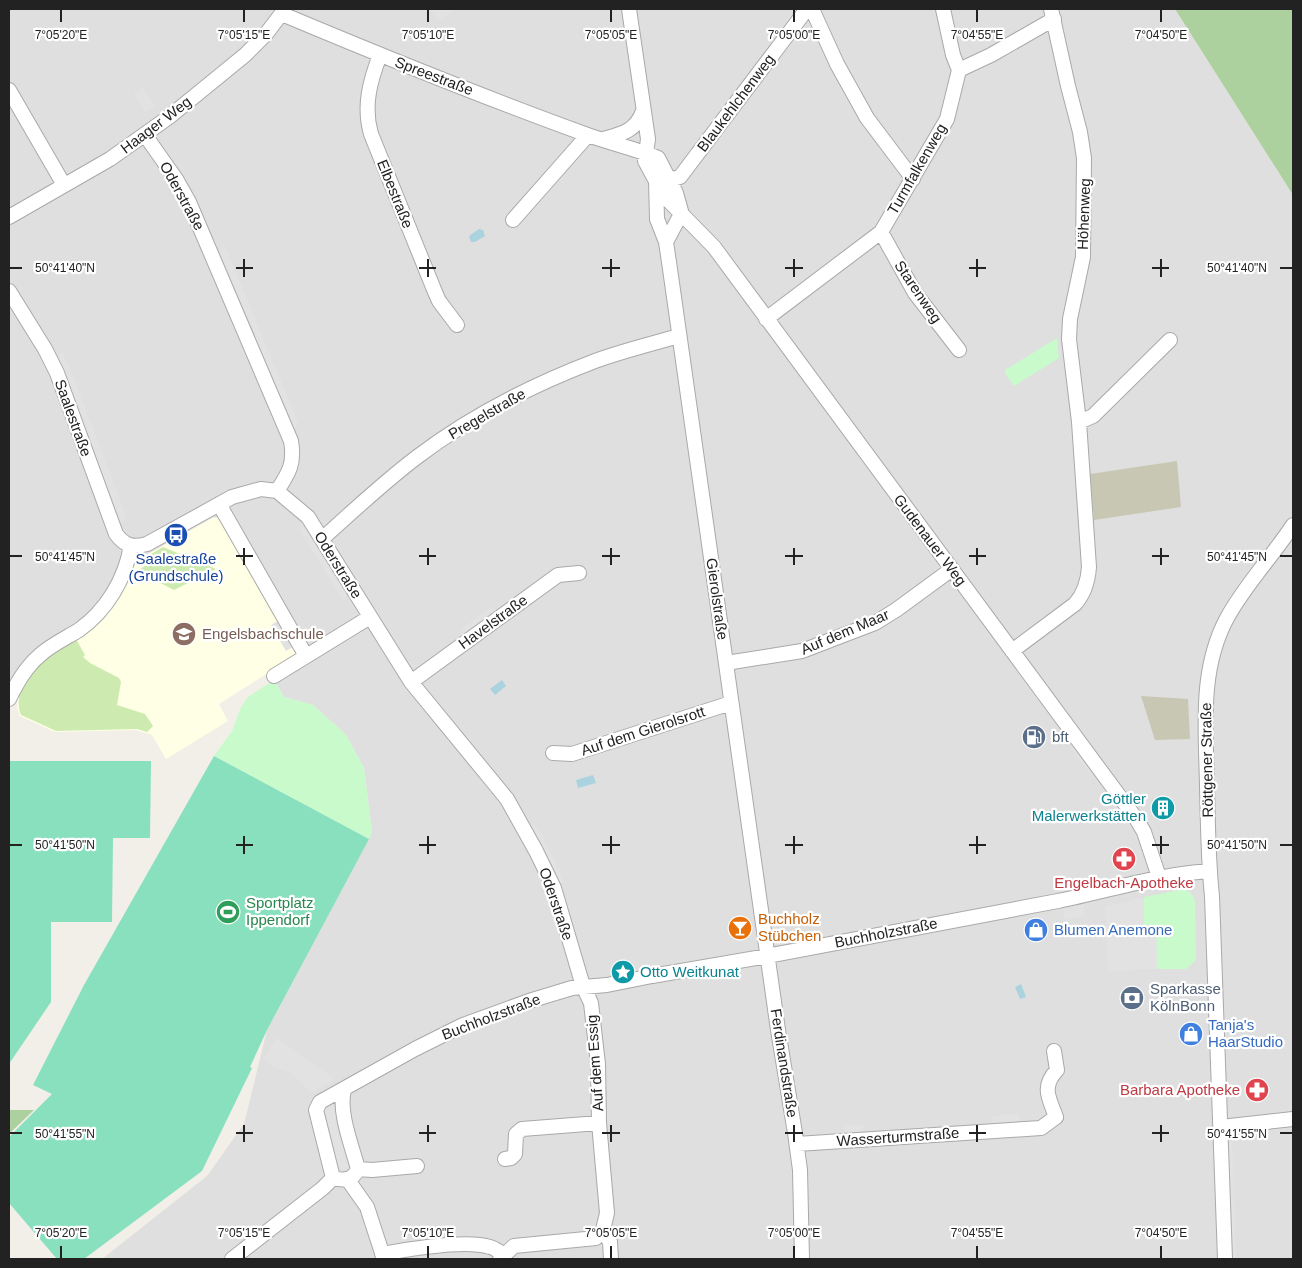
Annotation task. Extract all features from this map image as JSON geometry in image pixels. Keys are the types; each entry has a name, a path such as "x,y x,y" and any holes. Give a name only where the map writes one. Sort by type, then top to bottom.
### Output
{"street":[{"path":"629,9 648,140 646,153"},
{"name":"Blaukehlchenweg","path":"663,181 680,177 807,9"},
{"path":"812,9 837,64 867,118 912,179"},
{"path":"943,9 953,55 959,70 991,55 1052,14"},
{"name":"Spreestraße","path":"283,12 380,55 588,135 646,153"},
{"name":"Haager Weg","path":"9,217 110,159 145,135 244,55 283,12"},
{"name":"Höhenweg","path":"1012,651 1075,604 1082,596 1088,579 1089,567 1078,422 1069,339 1070,318 1083,257 1084,158 1080,132 1052,14"},
{"name":"Elbestraße","path":"380,55 370,82 368,96 367,120 370,134 439,301 457,325"},
{"name":"Turmfalkenweg","path":"766,319 881,232 947,119 959,70"},
{"path":"9,90 64,185"},
{"path":"603,140 628,131 639,121 644,111"},
{"name":"Oderstraße","path":"145,135 176,179 189,202 291,441 293,458 287,476 277,490 308,517 411,682 494,783 518,818 554,888 583,986"},
{"path":"513,220 588,135"},
{"name":"Gudenauer Weg","path":"646,153 658,158 663,181 676,193 682,214 710,242 1137,820 1144,832 1159,877"},
{"name":"Gierolstraße","path":"663,181 657,219 666,242 767,956"},
{"path":"666,242 682,214"},
{"name":"Starenweg","path":"881,232 915,292 959,350"},
{"name":"Saalestraße","path":"9,291 45,349 57,373 116,534 123,543 131,546"},
{"name":"Pregelstraße","path":"322,539 417,457 461,426 551,378 596,360 679,336"},
{"path":"1078,422 1093,416 1170,340"},
{"path":"9,700 19,678 40,655 80,628 103,606 120,581 131,546 138,547 147,544 232,497 261,490 277,490"},
{"path":"219,504 306,656"},
{"name":"Röttgener Straße","path":"1225,1259 1210,871 1206,689 1212,654 1226,619 1293,525"},
{"name":"Auf dem Maar","path":"726,663 802,651 875,623 952,570"},
{"name":"Havelstraße","path":"411,682 558,575 579,573"},
{"path":"274,676 370,617"},
{"name":"Auf dem Gierolsrott","path":"553,753 572,754 731,703"},
{"name":"Buchholzstraße","path":"333,1178 316,1110 320,1102 415,1049 463,1025 529,1001 572,988 608,985 767,956 1086,896 1159,877 1187,872 1210,871"},
{"name":"Ferdinandstraße","path":"767,956 797,1144 800,1170 802,1259"},
{"name":"Auf dem Essig","path":"583,986 591,1003 598,1064 599,1123 607,1213 603,1230 610,1242 611,1259"},
{"name":"Wasserturmstraße","path":"797,1144 1041,1128 1056,1118 1047,1088 1049,1078 1057,1070 1054,1051"},
{"path":"232,1259 323,1188 333,1178 348,1180 354,1176 358,1169 343,1111 341,1099 344,1090"},
{"path":"1221,1127 1293,1119"},
{"path":"505,1159 511,1158 515,1154 516,1134 522,1129 599,1123"},
{"path":"358,1169 372,1170 418,1166"},
{"path":"348,1180 368,1207 383,1257 407,1250 479,1244 492,1247 502,1257 514,1246 596,1238 603,1230"}],"shaded area":[{"path":"9,9 1175,9 1293,195 1293,1259 102,1259 207,1176 244,1124 267,1030 372,832 364,768 346,735 313,705 284,697 274,680 299,664 298,647 220,517 213,517 120,570 100,601 80,623 23,665 9,683"},
{"path":"427,9 454,9 441,20"},
{"path":"143,87 155,106 145,112 134,93"},
{"path":"225,246 298,422 293,433 218,254"},
{"path":"62,352 127,518 120,525 57,361"},
{"path":"1177,461 1181,507 1094,520 1090,474"},
{"name":"Engelsbachschule","path":"213,518 220,518 297,648 296,655 219,704 228,721 166,759 152,735 136,730 55,732 20,716 17,707 19,691 42,660 105,615 118,599 134,564 139,559"},
{"path":"302,518 348,590 344,602 300,531"},
{"path":"490,608 503,610 458,643 461,629"},
{"path":"280,620 295,646 286,651 271,625"},
{"path":"1141,696 1188,699 1190,739 1155,740"},
{"path":"1074,746 1094,773 1091,775 1071,748"},
{"path":"1107,791 1122,812 1119,814 1104,793"},
{"path":"530,824 536,826 553,857 563,881 560,888"},
{"path":"1144,897 1144,925 1156,925 1157,969 1108,971 1105,907"},
{"path":"1084,904 1085,916 1064,920 1063,909"},
{"path":"277,1037 335,1079 311,1093 291,1073 273,1067 263,1059"},
{"path":"330,1103 336,1106 351,1164 345,1170 337,1169 321,1108"},
{"path":"1019,1114 1020,1124 993,1126 992,1116"},
{"path":"863,1125 863,1134 845,1135 844,1126"},
{"path":"1232,1141 1236,1259 1232,1259 1228,1142"}],"green space":[{"path":"1175,9 1293,9 1293,195"},
{"path":"1057,338 1059,358 1014,386 1006,375 1005,370"},
{"path":"163,547 216,569 174,590 137,571 148,564 146,557"},
{"path":"76,639 85,655 83,657 90,663 119,678 121,682 117,705 145,714 153,726 147,732 137,729 56,731 21,715 19,702 21,691 27,680 44,661"},
{"path":"274,680 284,697 313,705 346,735 364,768 372,832 369,839 214,756 232,731 241,707 248,697"},
{"path":"214,756 369,839 267,1030 250,1067 252,1068 202,1171 84,1259 57,1259 9,1203 9,1137 52,1094 33,1085 84,985"},
{"path":"9,761 151,761 150,838 113,838 112,922 51,922 51,1002 9,1064"},
{"path":"1184,889 1191,893 1195,900 1196,960 1186,969 1157,969 1156,925 1144,925 1144,897"},
{"path":"9,1110 34,1110 9,1134"}],"water":[{"path":"479,229 483,230 485,236 475,242 471,242 469,236"},
{"path":"502,680 506,686 495,695 490,689"},
{"path":"593,775 596,783 578,788 576,780"},
{"path":"1021,984 1026,997 1020,999 1015,987"}],"place":[{"name":"Saalestraße (Grundschule)","path":"176,535"},
{"name":"Engelsbachschule","path":"184,634"},
{"name":"bft","path":"1034,737"},
{"name":"Göttler Malerwerkstätten","path":"1163,808"},
{"name":"Engelbach-Apotheke","path":"1124,859"},
{"name":"Sportplatz Ippendorf","path":"228,912"},
{"name":"Buchholz Stübchen","path":"740,928"},
{"name":"Blumen Anemone","path":"1036,930"},
{"name":"Otto Weitkunat","path":"623,972"},
{"name":"Sparkasse KölnBonn","path":"1132,998"},
{"name":"Tanja's HaarStudio","path":"1191,1034"},
{"name":"Barbara Apotheke","path":"1257,1090"}]}
